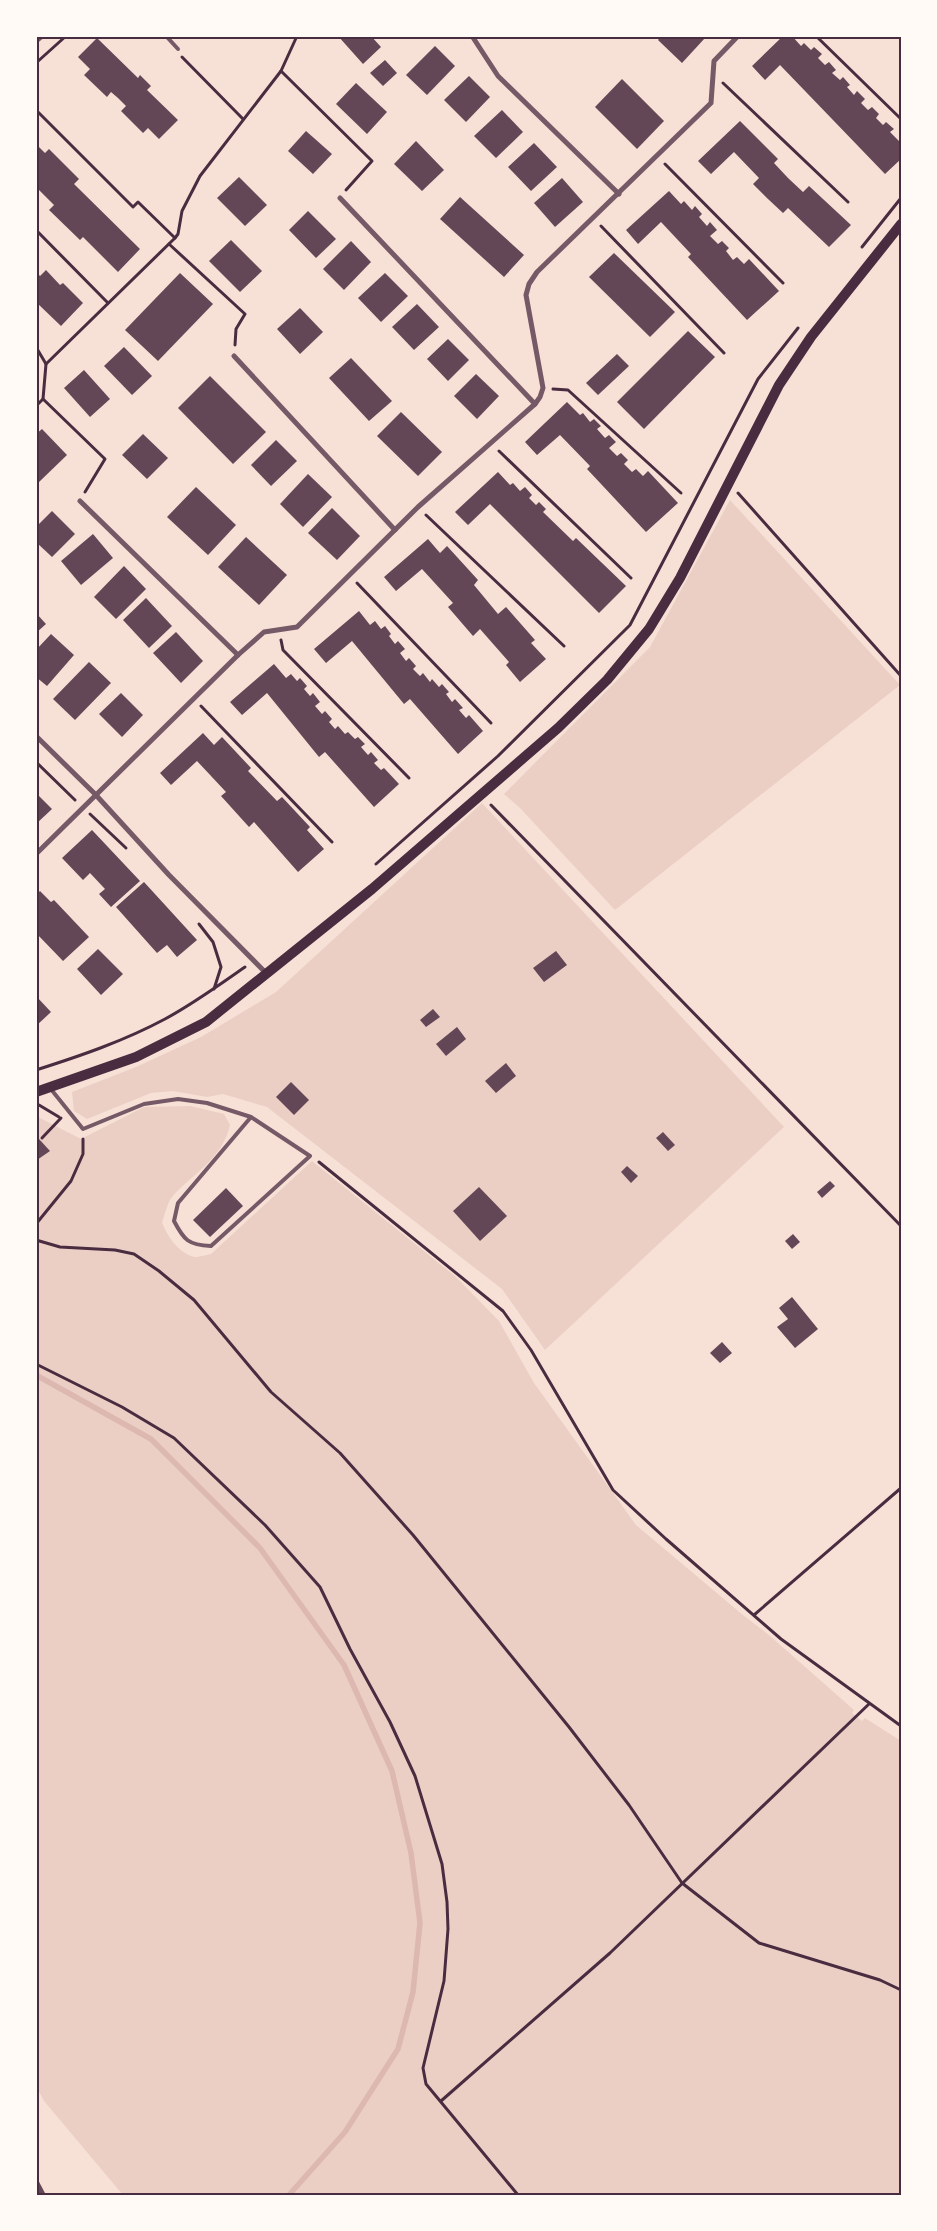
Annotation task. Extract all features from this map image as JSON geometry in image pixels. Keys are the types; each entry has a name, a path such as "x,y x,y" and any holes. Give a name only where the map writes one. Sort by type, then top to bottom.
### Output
{"main road":[{"path":"36,1092 136,1057 206,1022 372,889 565,721 607,680 650,629 680,578 784,377 811,337 901,224"}],"street":[{"path":"36,41 42,36"},
{"path":"472,36 498,76 619,194"},
{"path":"36,854 238,655 264,632 297,627 348,574 418,507 535,404 543,388 526,294 529,284 537,272 712,103 714,61 735,37"},
{"path":"340,198 535,404"},
{"path":"234,356 395,530"},
{"path":"80,501 238,655"},
{"path":"36,736 95,794 168,875 267,974"}],"lane":[{"path":"166,36 177,50"},
{"path":"50,1088 83,1129 144,1104 178,1099 207,1103 251,1117 310,1156 211,1246 195,1245 182,1237 174,1220 178,1203 251,1117"}],"path":[{"path":"36,63 66,36"},
{"path":"46,364 175,238 178,234 182,212 200,176 281,71 297,36"},
{"path":"816,36 901,119"},
{"path":"177,50 243,119"},
{"path":"281,71 372,161 340,198"},
{"path":"712,73 848,202"},
{"path":"36,110 133,207 138,202 175,238"},
{"path":"658,156 783,283"},
{"path":"859,251 901,198"},
{"path":"594,218 724,353"},
{"path":"36,230 108,303"},
{"path":"169,244 245,314 236,329 234,356"},
{"path":"371,869 498,756 630,625 758,379 799,326"},
{"path":"36,347 46,364 43,399 36,406"},
{"path":"543,388 568,390 680,493"},
{"path":"43,399 105,459 80,501"},
{"path":"491,444 631,578"},
{"path":"729,483 901,676"},
{"path":"418,507 564,646"},
{"path":"348,574 491,722"},
{"path":"278,630 283,650 409,778"},
{"path":"193,698 332,842"},
{"path":"36,762 133,854"},
{"path":"480,794 901,1226"},
{"path":"197,922 213,942 220,967 214,989"},
{"path":"36,1070 122,1039 166,1019 214,989 254,960"},
{"path":"42,1138 61,1118"},
{"path":"36,1224 71,1181 84,1154 83,1129"},
{"path":"310,1156 380,1210 502,1311 531,1350 613,1490 666,1539 781,1638 901,1726"},
{"path":"36,1240 60,1247 114,1250 134,1254 159,1270 194,1300 271,1392 340,1453 419,1542 629,1805 682,1883 759,1943 880,1980 901,1990"},
{"path":"36,1364 122,1407 174,1438 265,1525 320,1587 350,1650 390,1722 415,1776 442,1864 448,1929 444,1981 423,2068 426,2084 518,2195"},
{"path":"754,1615 901,1488"},
{"path":"441,2101 610,1953 869,1704"}],"shaded area":[{"path":"730,500 900,685 615,910 520,808 504,794 650,647"},
{"path":"482,803 784,1127 545,1350 502,1289 267,1107 223,1094 207,1097 173,1091 151,1093 87,1119 74,1111 72,1092 136,1067 201,1037 276,992"},
{"path":"190,1106 224,1114 230,1125 221,1148 214,1157 180,1188 169,1202 162,1222 170,1238 179,1248 195,1257 211,1254 312,1161 455,1276 499,1321 534,1383 636,1525 769,1635 854,1710 852,1713 862,1721 865,1718 901,1741 901,2195 123,2195 44,2101 36,2086 36,1116 81,1139 144,1107"}],"building":[{"path":"338,36 371,36 381,47 363,64"},
{"path":"661,36 703,36 705,38 682,63 658,40"},
{"path":"783,36 792,36 801,46 804,43 811,50 814,47 822,54 818,58 825,65 829,62 836,70 832,73 840,80 843,77 850,85 847,87 854,95 857,91 865,99 861,103 868,110 872,107 879,114 876,118 883,125 886,122 894,129 890,132 901,143 901,159 885,174 780,65 765,80 752,66"},
{"path":"97,38 138,78 140,75 151,86 147,90 178,120 159,139 148,128 143,133 121,111 126,106 118,98 111,92 107,97 84,75 90,69 78,57"},
{"path":"435,46 455,66 427,95 406,75"},
{"path":"385,60 397,73 383,86 370,73"},
{"path":"469,76 490,97 466,122 444,100"},
{"path":"622,79 664,121 637,149 595,107"},
{"path":"356,83 387,112 367,134 336,104"},
{"path":"502,110 523,132 496,158 474,136"},
{"path":"740,121 778,159 774,163 788,178 803,192 809,186 851,225 829,247 788,208 783,213 753,184 759,178 734,152 711,174 698,161"},
{"path":"306,131 332,154 313,174 288,151"},
{"path":"416,141 444,170 422,191 394,164"},
{"path":"534,143 557,167 531,191 508,167"},
{"path":"36,144 45,153 49,149 79,179 74,184 140,249 118,272 83,237 80,240 49,210 54,205 36,187"},
{"path":"239,177 267,205 245,226 217,198"},
{"path":"562,178 583,202 555,227 534,203"},
{"path":"669,191 681,204 684,201 692,210 695,206 702,214 699,217 707,226 710,222 717,230 710,236 718,244 722,241 729,248 726,251 733,260 737,257 744,264 749,259 779,291 747,320 688,257 691,254 661,222 638,244 626,230"},
{"path":"460,197 524,255 504,277 440,219"},
{"path":"308,211 336,239 316,258 289,230"},
{"path":"231,240 262,271 240,292 209,261"},
{"path":"351,241 371,262 344,290 323,269"},
{"path":"614,253 675,312 650,337 589,277"},
{"path":"46,270 60,285 63,283 83,303 61,326 36,302 36,272 40,276"},
{"path":"180,273 213,304 158,361 125,330"},
{"path":"385,273 408,296 381,322 358,298"},
{"path":"417,304 439,327 414,350 392,327"},
{"path":"300,308 323,332 300,354 277,329"},
{"path":"688,331 715,357 644,429 617,402"},
{"path":"448,339 469,360 448,381 427,359"},
{"path":"124,347 152,376 132,395 104,366"},
{"path":"617,354 629,366 598,395 586,383"},
{"path":"351,358 392,401 369,421 329,378"},
{"path":"84,370 110,399 90,417 64,388"},
{"path":"476,374 499,396 477,419 454,396"},
{"path":"210,376 266,432 233,464 178,408"},
{"path":"567,402 580,415 583,413 590,422 594,419 601,426 597,429 605,438 609,435 616,442 609,448 617,456 621,453 628,460 624,464 632,472 636,469 643,476 648,471 678,503 646,532 587,469 590,466 560,435 537,455 525,442"},
{"path":"401,412 442,452 418,476 377,436"},
{"path":"42,429 67,455 38,483 36,481 36,434"},
{"path":"143,434 168,458 147,479 122,455"},
{"path":"276,440 297,461 271,486 251,465"},
{"path":"498,472 510,485 513,483 520,491 525,487 532,495 529,498 536,505 539,502 546,509 543,512 573,541 576,538 626,586 599,613 490,504 468,525 455,512"},
{"path":"308,474 332,497 303,527 280,504"},
{"path":"196,487 236,525 208,555 167,517"},
{"path":"332,508 360,536 337,560 308,533"},
{"path":"52,511 75,534 52,557 36,542 36,527"},
{"path":"93,534 113,558 81,585 61,561"},
{"path":"246,537 287,575 259,605 218,567"},
{"path":"428,539 440,553 447,546 478,580 474,585 498,614 506,607 535,640 531,643 546,659 520,682 506,665 509,662 480,629 473,636 448,607 453,603 422,569 396,591 384,577"},
{"path":"124,566 146,589 116,619 94,597"},
{"path":"146,598 172,626 149,648 123,620"},
{"path":"359,611 370,625 375,621 381,629 385,626 395,644 398,641 405,649 400,653 406,661 409,658 416,666 413,669 420,676 423,673 430,682 432,679 439,687 442,684 449,692 446,694 452,702 455,699 463,708 459,710 466,718 469,715 483,731 458,754 410,699 404,704 352,641 326,663 314,649"},
{"path":"36,613 46,624 36,633"},
{"path":"176,632 203,661 181,683 153,653"},
{"path":"51,634 74,655 47,686 36,677 36,650"},
{"path":"89,662 111,683 75,720 53,699"},
{"path":"274,664 286,678 291,674 297,681 300,678 307,686 304,689 310,696 313,693 320,702 315,706 322,714 325,711 332,719 329,722 335,729 338,726 345,734 348,732 355,739 358,737 365,744 361,747 368,755 371,752 378,760 374,763 381,770 384,768 399,784 374,807 325,752 319,757 267,693 242,715 230,702"},
{"path":"121,693 143,715 122,737 99,714"},
{"path":"203,733 214,745 222,737 251,768 248,771 277,801 282,797 310,827 307,830 324,849 298,872 254,822 249,827 221,796 226,792 197,761 171,785 160,773"},
{"path":"36,793 52,809 36,824"},
{"path":"92,830 140,881 111,907 99,894 105,889 90,873 83,880 62,858"},
{"path":"144,882 197,940 177,957 167,945 157,953 116,907"},
{"path":"40,891 51,902 54,900 89,937 63,961 36,933 36,895"},
{"path":"98,949 123,974 101,995 77,969"},
{"path":"556,951 567,965 544,982 533,968"},
{"path":"36,996 51,1012 36,1026"},
{"path":"433,1009 440,1017 426,1027 420,1020"},
{"path":"457,1027 466,1039 446,1056 436,1044"},
{"path":"506,1063 516,1076 496,1093 485,1081"},
{"path":"291,1082 309,1100 294,1115 276,1097"},
{"path":"663,1132 675,1145 668,1151 656,1138"},
{"path":"39,1139 50,1151 37,1160 36,1141"},
{"path":"627,1166 638,1176 631,1183 621,1172"},
{"path":"830,1181 835,1186 822,1198 817,1192"},
{"path":"479,1187 507,1216 480,1241 453,1211"},
{"path":"226,1188 243,1206 210,1237 193,1220"},
{"path":"793,1234 800,1242 792,1249 785,1241"},
{"path":"792,1297 818,1329 795,1348 777,1327 788,1319 779,1308"},
{"path":"722,1342 732,1353 720,1363 710,1353"},
{"path":"36,2176 46,2195 36,2195"}],"waterway":[{"path":"36,1375 151,1439 260,1548 344,1665 392,1771 411,1853 420,1923 413,1992 398,2049 345,2132 289,2195"}]}
